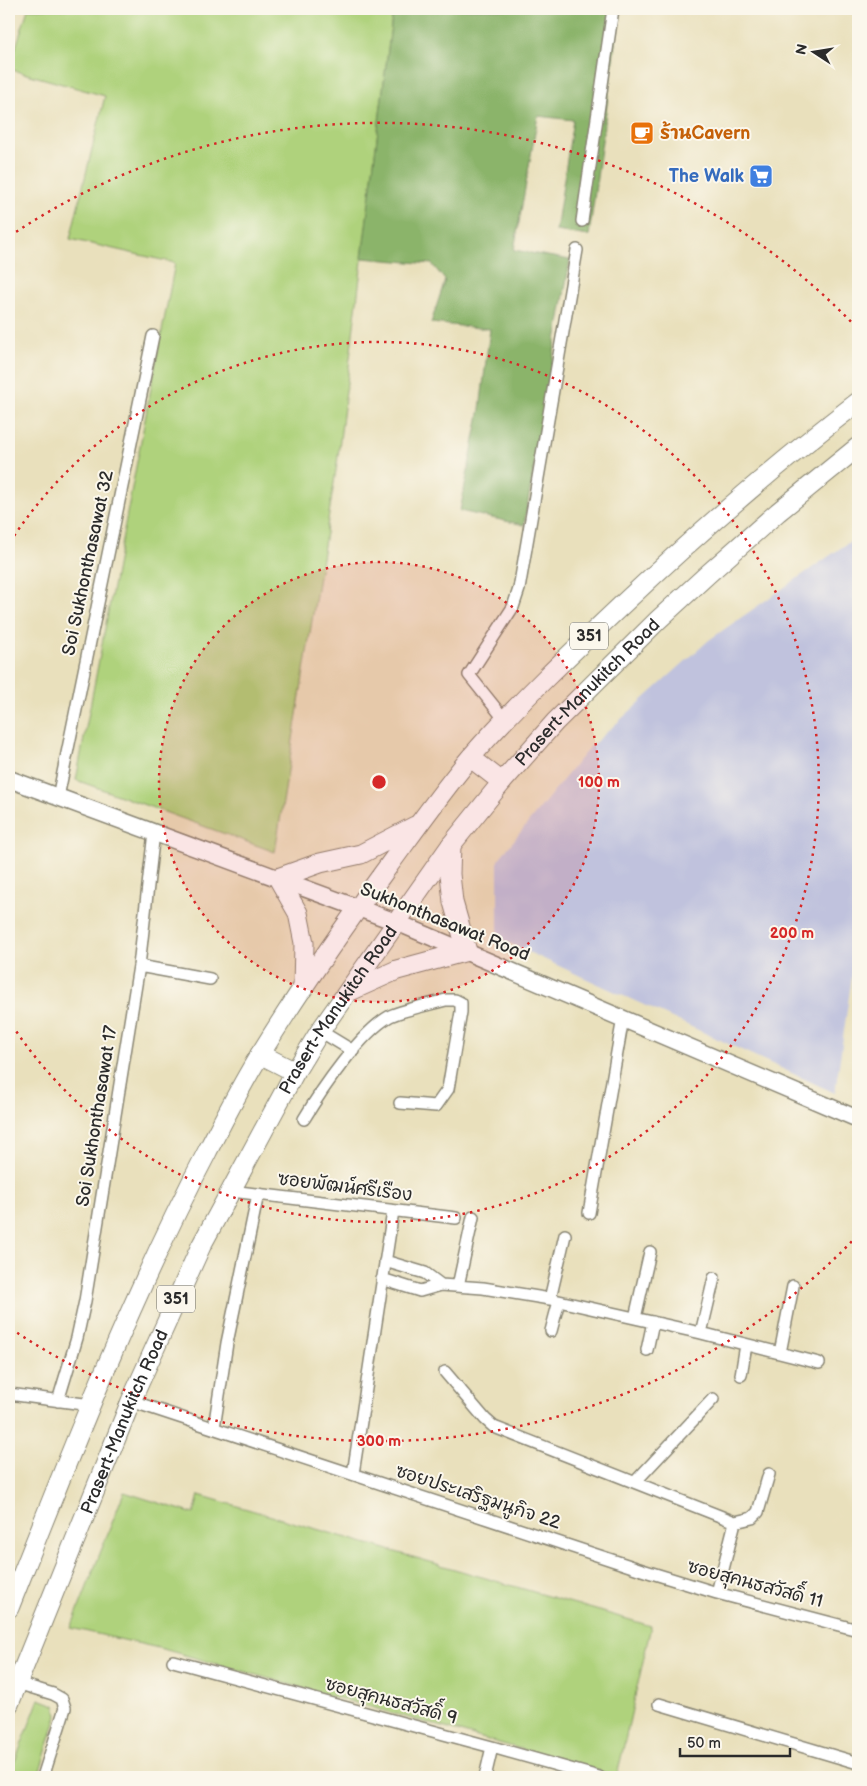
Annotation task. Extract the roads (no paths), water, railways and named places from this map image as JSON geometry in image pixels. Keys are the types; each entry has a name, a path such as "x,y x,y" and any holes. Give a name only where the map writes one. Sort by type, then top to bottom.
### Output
{"main road":[{"name":"Prasert-Manukitch Road","path":"9,1608 145,1277 182,1199 260,1054 358,907 471,758 505,720 598,627 711,522 797,449 858,402"},
{"name":"Prasert-Manukitch Road","path":"9,1704 131,1400 200,1246 295,1072 320,1031 451,845 502,782 555,722 658,620 778,512 858,447"},
{"path":"471,758 502,782"},
{"name":"Sukhonthasawat Road","path":"9,779 396,922 858,1119"},
{"path":"302,989 304,943 298,913 278,878 320,863 361,854 420,823"},
{"path":"347,993 397,970 467,951 453,902 450,874 451,845"},
{"path":"260,1054 295,1072"}],"street":[{"path":"582,222 613,9"},
{"path":"505,720 468,676 513,606 519,588 577,250"},
{"name":"Soi Sukhonthasawat 32","path":"58,797 152,336"},
{"name":"Soi Sukhonthasawat 17","path":"58,1401 77,1338 85,1302 139,966 154,832"},
{"path":"139,966 210,979"},
{"path":"304,1119 315,1101 362,1040 391,1016 446,1000 454,1000 461,1003 448,1088 442,1098 436,1106 400,1103"},
{"path":"589,1213 622,1018"},
{"path":"320,1031 353,1051"},
{"name":"ซอยพัฒน์ศรีเรือง","path":"231,1190 456,1218"},
{"path":"214,1428 227,1343 258,1194"},
{"path":"352,1474 393,1211"},
{"path":"458,1286 473,1217"},
{"path":"551,1331 565,1235"},
{"path":"635,1318 650,1252"},
{"path":"385,1261 425,1272 441,1285"},
{"path":"702,1333 714,1278"},
{"path":"382,1279 420,1291 441,1285 458,1286 555,1300 702,1333 819,1363"},
{"path":"780,1353 794,1286"},
{"path":"647,1350 653,1322"},
{"path":"741,1375 746,1345"},
{"path":"445,1372 494,1427 735,1522 752,1518 758,1512 769,1474"},
{"path":"9,1394 91,1405"},
{"path":"635,1482 713,1399"},
{"name":"ซอยประเสริฐมนูกิจ 22","path":"131,1400 642,1570"},
{"path":"717,1593 735,1522"},
{"name":"ซอยสุคนธสวัสดิ์ 11","path":"642,1570 717,1593 858,1630"},
{"name":"ซอยสุคนธสวัสดิ์ 9","path":"173,1661 600,1777"},
{"path":"17,1683 53,1694 62,1699 65,1708 43,1777"},
{"path":"659,1704 858,1763"},
{"path":"485,1777 492,1747"}],"place":[{"name":"ร้านCavern","path":"642,133"},
{"name":"The Walk","path":"761,176"}]}
